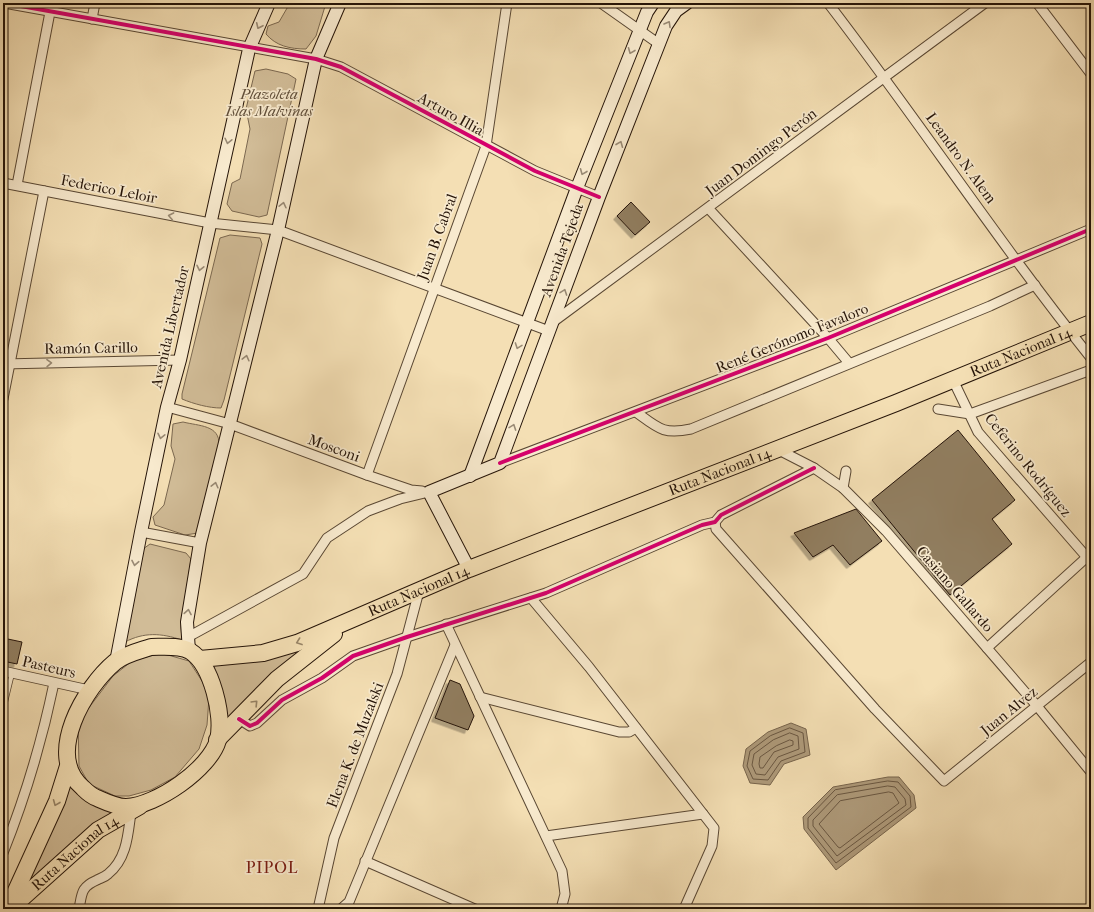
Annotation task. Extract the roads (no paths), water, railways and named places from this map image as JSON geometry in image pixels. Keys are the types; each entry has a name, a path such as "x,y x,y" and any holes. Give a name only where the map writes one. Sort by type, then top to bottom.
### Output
{"highway":[{"name":"Ruta Nacional 14","path":"137,808 126,807 94,797 76,783 68,766 66,754 77,711 90,690 116,662 132,653 151,647 177,647 263,653 298,643 469,569 953,380 1091,322"},
{"name":"Ruta Nacional 14","path":"9,909 98,830 170,791 200,767 210,755 218,740 277,679 348,622"},
{"name":"Ruta Nacional 14","path":"192,649 214,692 219,726 218,740"},
{"name":"Ruta Nacional 14","path":"9,909 57,801 68,766"}],"main road":[{"name":"Avenida Libertador","path":"116,662 167,407 180,360 249,49 270,3"},
{"path":"192,649 187,622 200,543 278,230 316,60 340,3"},
{"name":"Avenida Tejeda","path":"470,476 577,188 646,12 653,3"},
{"name":"Avenida Tejeda","path":"500,464 599,197 666,26 672,16 687,3"},
{"path":"469,569 429,492 500,464"}],"street":[{"name":"Arturo Illia","path":"4,3 249,49 316,60 341,67 535,171 599,197"},
{"path":"92,19 95,3"},
{"name":"Juan B. Cabral","path":"367,475 486,146 507,3"},
{"path":"601,3 659,44"},
{"name":"Leandro N. Alem","path":"828,3 885,77 1034,285 1091,358"},
{"name":"Juan Domingo Perón","path":"551,327 985,3"},
{"path":"1037,3 1091,74"},
{"path":"17,186 50,12"},
{"name":"Federico Leloir","path":"3,183 210,223 278,230 526,322 551,327"},
{"path":"3,399 7,364 44,191"},
{"path":"708,209 828,338 850,364"},
{"name":"René Gerónomo Favaloro","path":"500,464 828,338 1091,229"},
{"path":"636,412 657,427 673,433 691,429 850,364 1034,285"},
{"name":"Ramón Carillo","path":"7,364 180,360"},
{"path":"938,409 970,414 1091,370"},
{"name":"Ceferino Rodríguez","path":"953,380 978,432 1089,560"},
{"name":"Mosconi","path":"167,407 230,424 367,475 412,490 429,492"},
{"name":"Casiano Gallardo","path":"777,448 814,468 843,488 886,531 1037,706 1091,772"},
{"path":"239,719 250,726 257,723 282,700 322,678 353,656 446,624 531,598 702,525 715,522 720,515 814,468"},
{"path":"843,488 846,471"},
{"path":"192,649 303,574 327,538 368,511 400,499 429,492"},
{"name":"Juan Alvez","path":"715,522 716,529 874,709 944,781 1091,662"},
{"path":"141,532 200,543"},
{"path":"987,648 1089,560"},
{"name":"Elena K. de Muzalski","path":"318,909 334,838 396,674 419,591"},
{"path":"531,598 590,667 714,828 712,846 684,909"},
{"path":"446,624 562,871 564,894 561,909"},
{"path":"341,909 349,902 455,645"},
{"name":"Pasteurs","path":"8,672 90,690"},
{"path":"3,853 22,805 46,724 54,683"},
{"path":"480,697 619,732 629,732 636,728"},
{"path":"79,909 82,891 91,883 108,875 120,860 127,844 137,808"},
{"path":"546,836 703,814"},
{"path":"365,861 475,909"}],"lane":[{"path":"3,710 8,672"}],"water":[{"path":"791,723 806,729 810,755 784,764 770,785 750,783 743,766 746,749 768,732"},
{"path":"888,777 899,777 914,795 916,808 836,870 804,829 803,817 833,787"}],"district":[{"name":"PIPOL","path":"272,867"}],"park label":[{"name":"Plazoleta Islas Malvinas","path":"269,102"}]}
